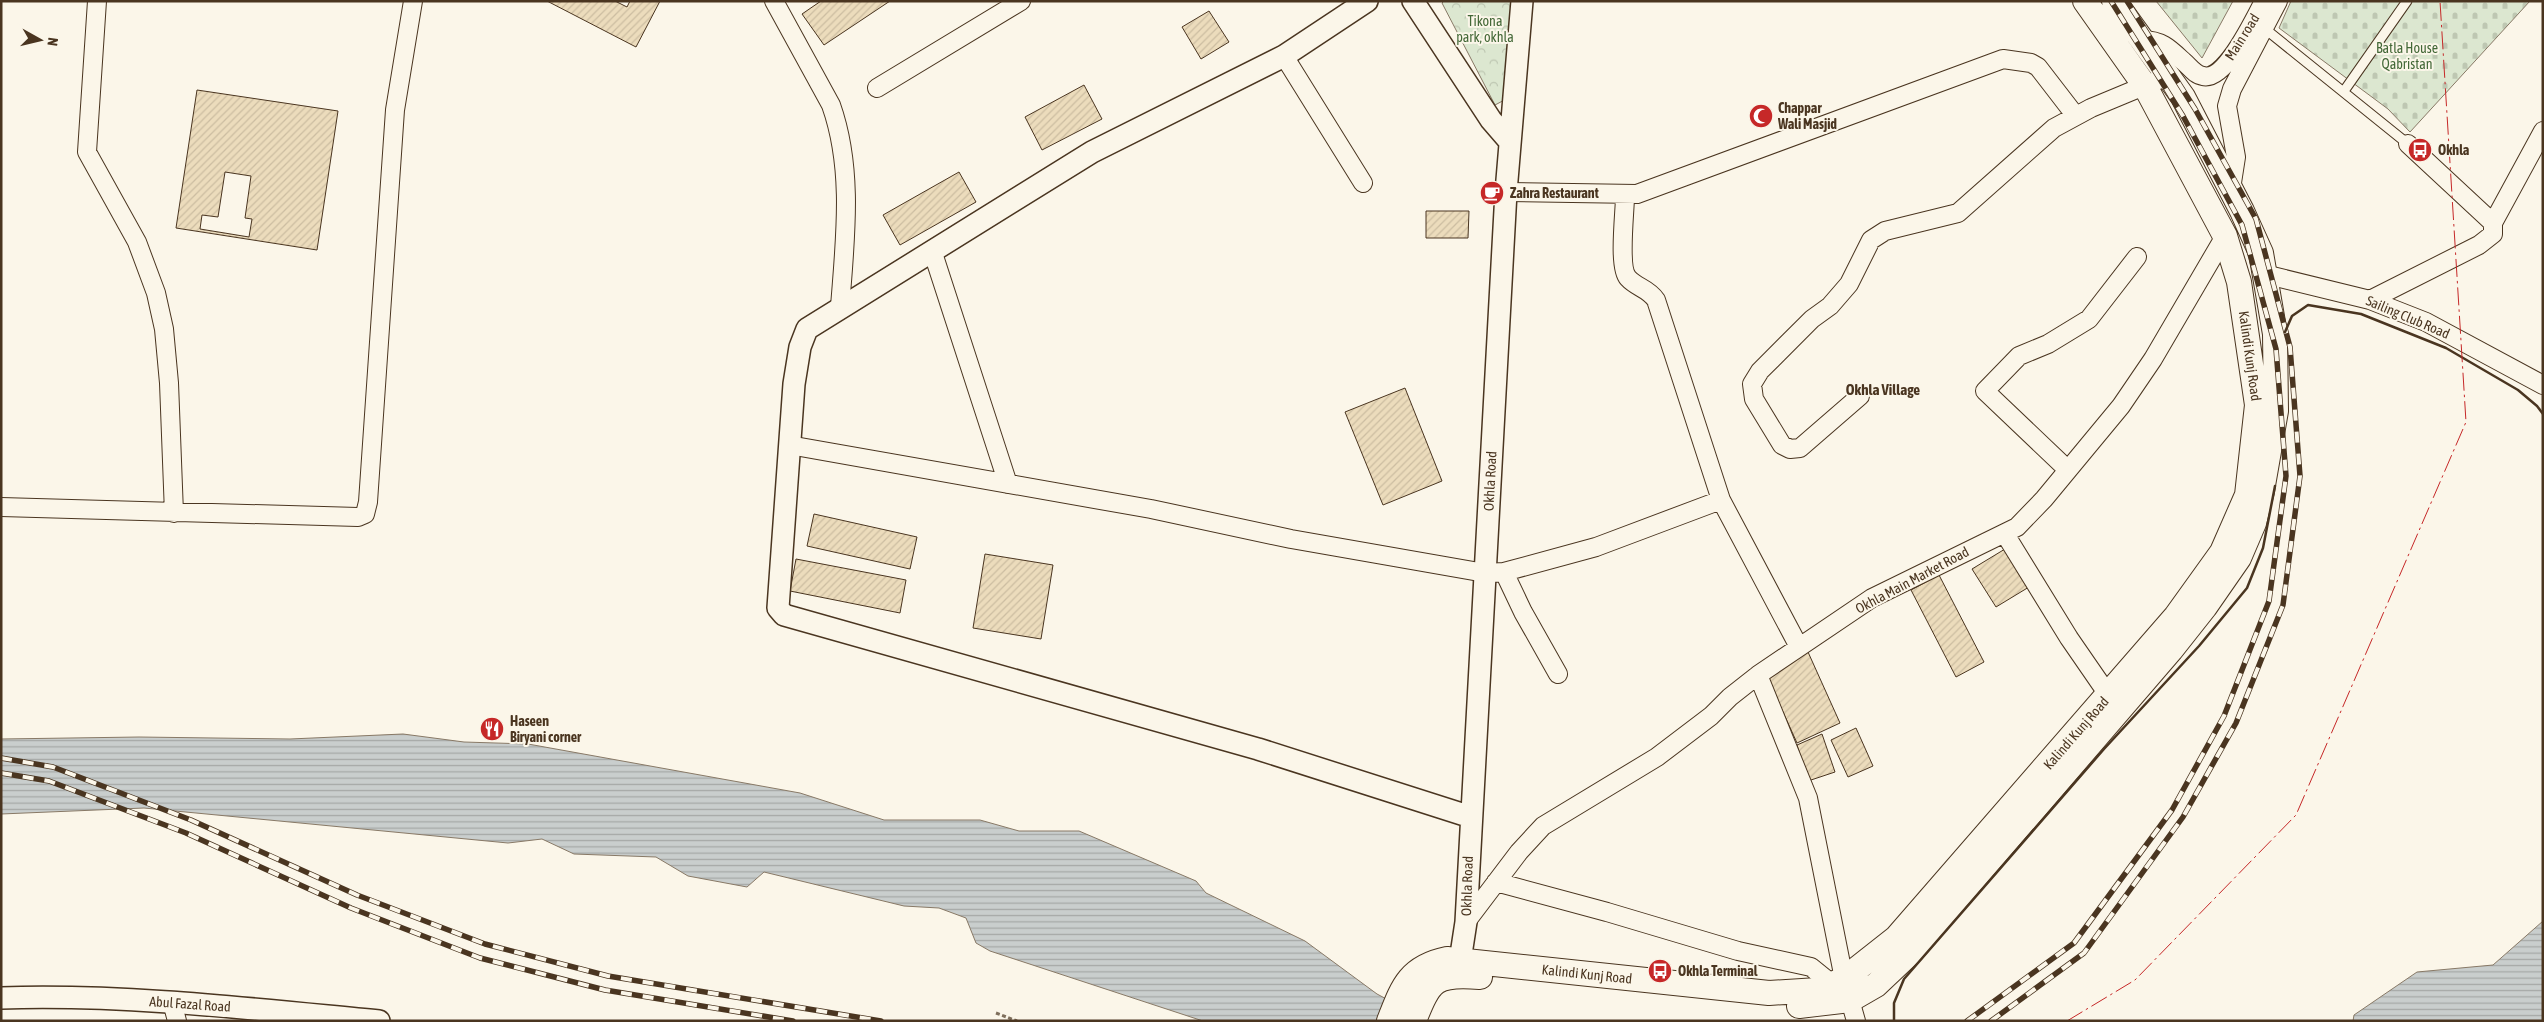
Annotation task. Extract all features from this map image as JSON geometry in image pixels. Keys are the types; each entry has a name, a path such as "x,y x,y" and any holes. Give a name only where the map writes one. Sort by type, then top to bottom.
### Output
{"main road":[{"name":"Kalindi Kunj Road","path":"1845,996 2176,616 2222,552 2247,495 2258,405 2239,282 2226,236 2145,86 2085,1"},
{"name":"Kalindi Kunj Road","path":"1389,1021 1413,992 1455,975 1793,1007 1845,996 1876,985 1912,951 2171,650 2239,558 2254,523 2262,491 2276,411 2275,334 2261,253 2231,189 2183,97 2114,1"},
{"name":"Kalindi Kunj Road","path":"1414,1021 1411,976 1434,962 1447,960 1769,993 1799,993 1818,990 1845,996"}],"street":[{"path":"97,1 87,152 137,242 156,293 164,329 170,383 174,514"},
{"path":"1,507 174,514 362,516 367,509 395,110 413,1"},
{"path":"774,1 836,117 843,156 847,212 840,307"},
{"path":"877,88 1022,1"},
{"path":"1366,1 1284,56 1092,152 812,324 803,336 794,384 778,608 781,614 1258,749 1471,817"},
{"path":"1413,1 1492,120 1510,142"},
{"name":"Okhla Road","path":"1460,961 1466,922 1471,817 1494,572 1506,192 1522,1"},
{"name":"Main road","path":"2142,40 2155,40 2165,44 2196,74 2204,77 2214,74 2236,52 2264,1"},
{"path":"2231,189 2236,157 2227,106 2232,88 2278,1"},
{"path":"1284,56 1363,183"},
{"path":"1506,192 1625,196 1658,188 2003,59 2032,63 2038,67 2075,115"},
{"path":"1860,396 1800,448 1790,448 1782,445 1754,399 1752,384 1760,371 1812,319 1830,306 1849,284 1871,240 1885,231 1958,213 2054,128 2075,115 2168,76"},
{"path":"2370,300 2485,242 2493,234 2493,223 2543,131"},
{"path":"2408,144 2493,223"},
{"path":"1625,196 1623,258 1625,274 1632,282 1648,290 1656,300 1721,500 1799,647"},
{"name":"Okhla Main Market Road","path":"1466,922 1496,882 1543,826 1657,757 1711,716 1730,697 1758,675 1872,598 1941,563 2005,534 2026,517 2121,406 2153,359 2226,236"},
{"path":"932,250 1008,484"},
{"path":"2068,470 1985,391 2019,356 2048,344 2089,319 2137,257"},
{"name":"Sailing Club Road","path":"2264,274 2370,300 2426,322 2543,385"},
{"path":"789,445 1150,508 1291,539 1494,572 1596,547 1721,500"},
{"path":"2005,534 2069,638 2108,696"},
{"path":"1494,572 1523,612 1558,674"},
{"path":"1758,675 1808,798 1845,996"},
{"path":"1496,882 1746,953 1811,967 1845,996"},
{"name":"Abul Fazal Road","path":"1,998 39,997 174,1011 379,1021"}],"lane":[{"path":"2344,91 2407,1"},
{"path":"2264,28 2408,144"}],"path":[{"path":"996,1013 1017,1021"}],"green space":[{"name":"Tikona park, okhla","path":"1444,1 1512,1 1512,96 1495,105 1442,3"},
{"path":"2156,1 2233,1 2202,58"},
{"name":"Batla House Qabristan","path":"2291,1 2530,1 2410,132 2388,109 2279,28"}],"shaded area":[{"path":"403,734 464,742 528,744 800,793 884,820 980,820 1019,831 1079,831 1196,881 1206,893 1305,941 1377,994 1428,1021 1203,1021 990,951 976,943 966,918 939,908 904,906 764,872 747,887 688,876 656,857 574,854 542,839 508,843 144,808 1,814 1,739 139,737 290,739"},
{"path":"2543,921 2543,1021 2353,1021 2354,1015 2417,972 2493,965"}],"building":[{"path":"547,1 615,1 627,7 630,1 660,1 636,47"},
{"path":"821,1 890,1 824,45 802,14"},
{"path":"1209,11 1229,42 1201,59 1182,27"},
{"path":"1084,85 1102,119 1042,150 1025,117"},
{"path":"197,90 338,111 317,250 176,228","holes":["225,172 251,176 245,218 252,219 249,237 200,229 202,215 218,217"]},
{"path":"959,172 976,202 900,245 883,215"},
{"path":"1426,211 1469,211 1468,238 1426,238"},
{"path":"1405,388 1442,481 1383,505 1345,412"},
{"path":"814,514 917,537 910,569 807,546"},
{"path":"2005,549 2029,587 1996,607 1972,569"},
{"path":"985,554 1053,565 1041,639 973,628"},
{"path":"796,559 906,580 900,613 790,591"},
{"path":"1939,575 1984,662 1956,677 1911,590"},
{"path":"1808,652 1840,723 1797,743 1765,672"},
{"path":"1856,728 1873,766 1848,777 1831,740"},
{"path":"1822,734 1835,772 1808,781 1797,745"}],"railway":[{"path":"1967,1021 2074,943 2172,810 2224,716 2269,601 2286,476 2276,349 2242,225 2183,116 2111,1"},
{"path":"1991,1021 2084,953 2183,817 2236,723 2283,605 2300,476 2290,347 2256,219 2195,109 2127,1"},
{"path":"1,758 53,767 191,820 357,895 485,944 608,976 881,1021"},
{"path":"1,773 49,781 186,833 351,908 480,958 605,990 793,1021"}],"wall":[{"path":"2285,332 2292,316 2308,305 2361,314 2446,348 2518,390 2537,406 2543,414"},
{"path":"1894,1021 1894,1003 1904,979 2104,749 2199,646 2247,588 2263,548 2275,486"}],"power":[{"path":"2067,1021 2135,980 2296,815 2466,422 2440,1"}],"place":[{"name":"Chappar Wali Masjid","path":"1761,116"},
{"name":"Okhla","path":"2420,150"},
{"name":"Zahra Restaurant","path":"1492,193"},
{"name":"Haseen Biryani corner","path":"492,729"},
{"name":"Okhla Terminal","path":"1660,971"}],"district":[{"name":"Okhla Village","path":"1883,389"}]}
